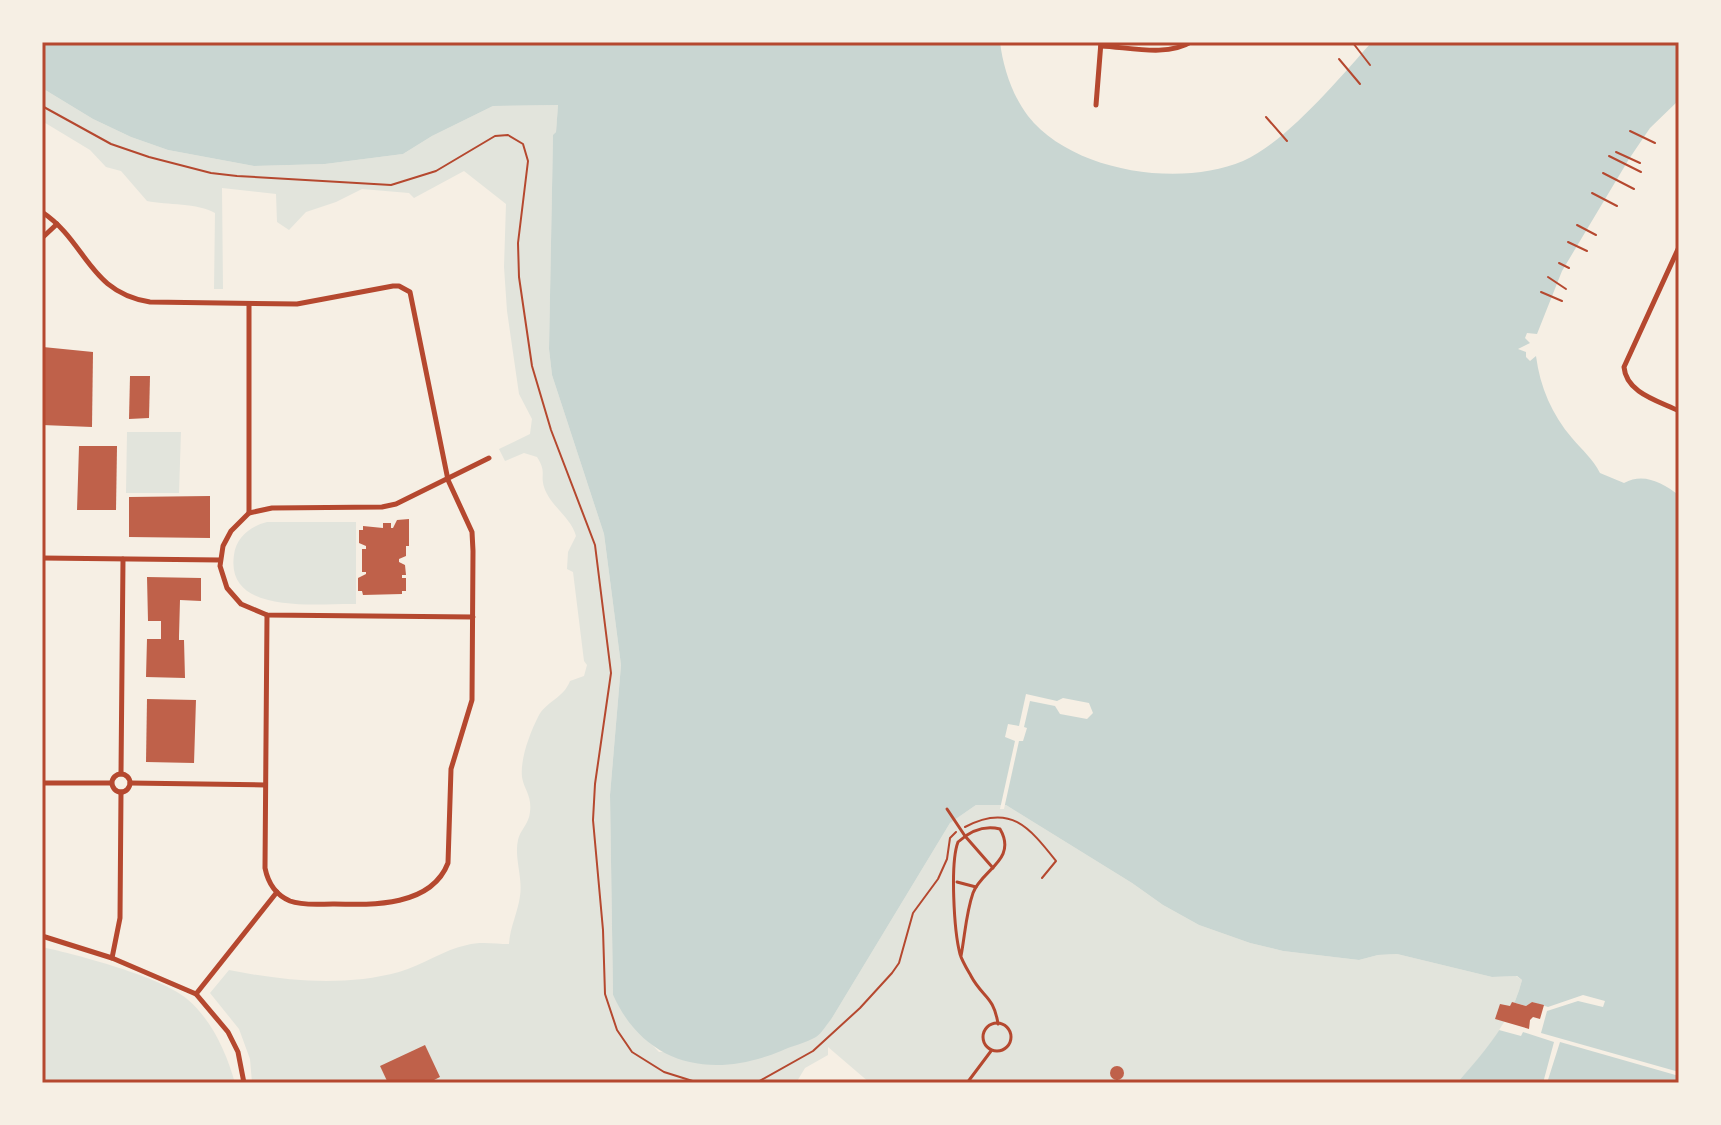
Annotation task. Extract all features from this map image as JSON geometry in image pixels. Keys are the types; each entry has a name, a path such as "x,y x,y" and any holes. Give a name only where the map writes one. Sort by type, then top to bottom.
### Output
{"street":[{"path":"1096,105 1101,44 1164,50 1184,47 1191,42"},
{"path":"42,212 57,224 97,275 120,294 150,302 312,302 393,286 410,292 448,480 472,532 472,700 451,769 449,851 444,872 432,885 387,904 298,904 277,892 269,880 265,868 267,615"},
{"path":"42,238 57,224"},
{"path":"1679,247 1624,367 1628,383 1679,411"},
{"path":"249,304 249,513"},
{"path":"473,617 267,615 248,609 233,597 223,579 220,560 226,538 249,513 272,508 382,507 396,504 489,458"},
{"path":"42,558 220,560"},
{"path":"121,774 123,559"},
{"path":"121,774 127,776 130,783 126,791 121,792 113,789 111,783 113,777 121,774"},
{"path":"42,783 111,783"},
{"path":"130,783 265,785"},
{"path":"112,958 120,918 121,792"},
{"path":"196,994 277,892"},
{"path":"42,936 112,958 196,994 228,1032 238,1052 244,1083"}],"lane":[{"path":"947,809 965,836 993,868"},
{"path":"961,956 976,887 1005,849 1006,842 1000,829 982,828 965,836 955,849 956,922 961,956 974,982 991,1000 998,1024"},
{"path":"955,881 976,887"},
{"path":"967,1083 991,1051 1002,1050 1010,1038 1009,1028 991,1025 986,1033 986,1046 991,1051"}],"path":[{"path":"1353,43 1370,65"},
{"path":"1339,59 1360,84"},
{"path":"42,106 111,144 211,173 237,176 391,185 436,171 495,136 508,135 523,144 528,161 518,243 519,277 532,366 551,430 595,545 611,673 593,820 603,930 605,994 617,1030 632,1052 657,1068 699,1083"},
{"path":"1266,117 1287,141"},
{"path":"1630,131 1655,143"},
{"path":"1616,152 1640,163"},
{"path":"1609,156 1641,172"},
{"path":"1603,173 1634,189"},
{"path":"1592,193 1617,206"},
{"path":"1577,225 1596,235"},
{"path":"1568,242 1587,251"},
{"path":"1559,263 1569,268"},
{"path":"1548,277 1566,289"},
{"path":"1541,292 1562,301"},
{"path":"756,1083 813,1051 860,1008 892,973 899,963 913,913 944,866 950,840 960,829 978,820 1000,816 1016,822 1036,836 1056,861 1042,878"}],"shaded area":[{"path":"42,42 1000,42 1006,71 1017,99 1028,116 1047,135 1071,150 1128,170 1189,173 1217,169 1260,152 1312,108 1372,42 1679,42 1679,100 1650,128 1629,159 1562,271 1537,334 1527,333 1525,338 1530,343 1518,349 1526,352 1530,361 1536,356 1540,379 1553,410 1600,473 1624,483 1639,479 1653,480 1679,495 1679,1083 1457,1083 1487,1048 1504,1022 1522,980 1517,976 1492,977 1397,954 1359,960 1283,951 1250,943 1199,925 1163,905 1006,805 976,805 950,823 832,1018 816,1037 756,1060 731,1064 707,1065 663,1052 644,1038 627,1019 613,995 610,795 621,665 604,534 552,375 549,349 553,135 556,132 558,105 493,106 403,154 325,164 254,166 168,150 93,119 42,88"},
{"path":"42,88 93,119 131,137 168,150 254,166 325,164 403,154 493,106 558,105 553,136 549,349 552,375 604,534 621,665 610,795 613,995 628,1018 659,1052 798,1043 816,1036 832,1018 950,823 976,805 1006,805 1163,905 1199,925 1250,943 1283,951 1359,960 1397,954 1492,977 1516,976 1522,980 1517,995 1496,1035 1457,1083 870,1083 828,1047 828,1055 805,1068 796,1083 252,1083 250,1059 239,1029 210,993 229,970 314,981 357,980 399,972 472,944 509,944 521,889 518,840 530,812 530,801 522,777 526,746 541,712 563,692 570,681 584,676 587,665 573,572 567,569 568,552 576,536 570,523 547,494 542,466 537,457 524,453 505,461 499,449 530,434 532,419 519,394 507,311 504,267 506,204 464,171 414,198 409,193 362,189 306,212 289,230 277,222 276,194 222,188 223,289 214,289 215,213 191,206 147,201 121,171 106,167 90,150 42,121"},
{"path":"127,432 181,432 179,493 126,493"},
{"path":"267,522 356,522 356,604 277,602 259,597 244,588 235,575 235,549 245,533"},
{"path":"42,947 158,982 187,999 217,1037 235,1083 42,1083"}],"pier":[{"path":"1026,694 1057,701 1063,698 1089,703 1093,713 1087,719 1060,714 1055,706 1030,701 1024,727 1027,728 1023,741 1019,741 1004,809 1000,809 1015,741 1005,737 1008,724 1019,726"},
{"path":"1583,995 1605,1001 1603,1007 1578,1001 1547,1011 1541,1033 1679,1072 1679,1076 1560,1042 1547,1083 1543,1083 1554,1042 1523,1032 1521,1036 1499,1030 1516,1003 1526,1006 1532,1002 1548,1007"}],"building":[{"path":"43,347 93,352 92,427 42,425"},
{"path":"130,376 150,376 149,418 129,419"},
{"path":"79,446 117,446 116,510 77,510"},
{"path":"210,496 210,538 129,537 129,497"},
{"path":"409,519 409,546 406,546 406,556 399,559 405,565 406,575 402,578 406,578 406,591 402,594 363,595 362,591 358,591 358,578 366,574 362,572 362,549 366,546 359,543 359,530 363,530 363,526 383,528 383,523 391,523 393,528 397,520"},
{"path":"147,577 201,578 201,601 180,600 179,640 184,640 185,678 146,677 147,639 161,639 161,621 148,621"},
{"path":"147,699 196,700 194,763 146,762"},
{"path":"1512,1002 1526,1006 1532,1002 1544,1005 1540,1019 1533,1017 1529,1029 1495,1019 1500,1004 1510,1006"},
{"path":"425,1045 440,1077 428,1083 388,1083 380,1066"},
{"path":"1117,1066 1124,1073 1117,1080 1110,1073"}]}
